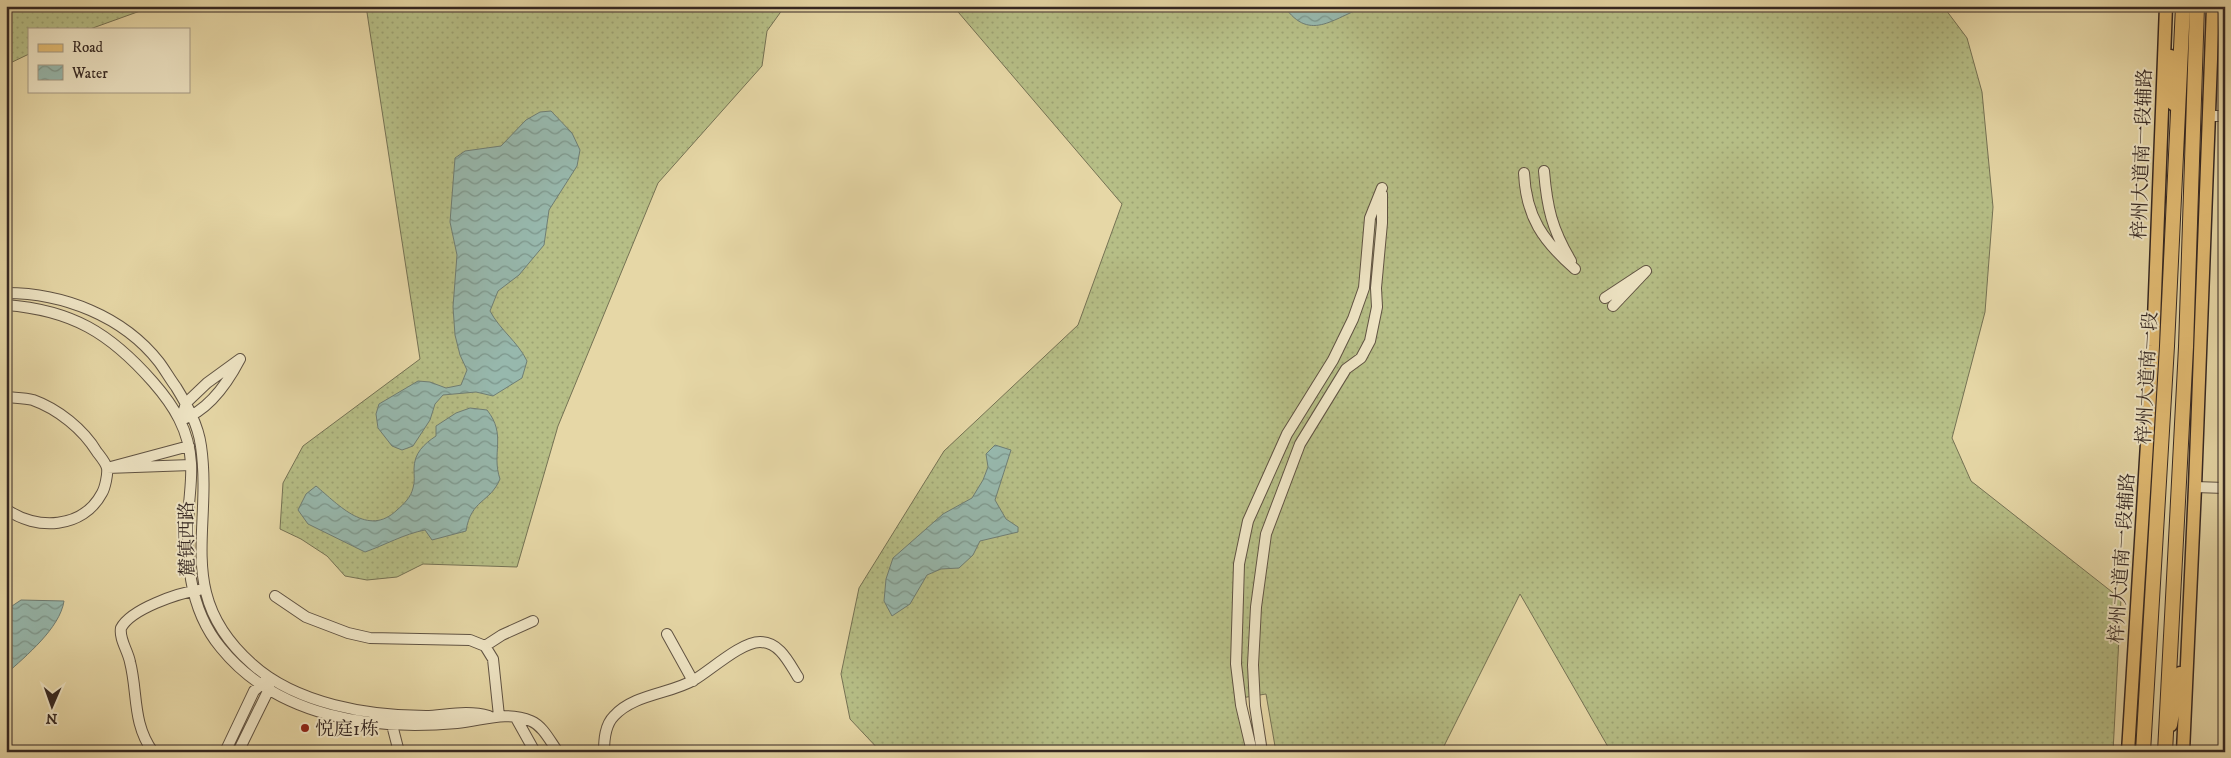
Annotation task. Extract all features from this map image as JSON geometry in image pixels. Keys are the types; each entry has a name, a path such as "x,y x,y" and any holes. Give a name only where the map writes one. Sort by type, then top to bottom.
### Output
{"highway":[{"name":"梓州大道南一段","path":"2144,752 2167,346 2174,163 2183,6"},
{"name":"梓州大道南一段","path":"2166,752 2190,255 2197,6"}],"main road":[{"name":"梓州大道南一段辅路","path":"2128,752 2153,346 2166,6"},
{"path":"2174,6 2171,54 2174,163"},
{"path":"2182,752 2190,611 2213,6"},
{"path":"2190,255 2201,300"},
{"path":"2166,752 2190,611"}],"street":[{"path":"2209,116 2225,116"},
{"path":"1524,173 1525,193 1530,212 1541,234 1557,253 1576,268 1554,229 1547,205 1544,170"},
{"path":"1382,188 1382,223 1376,288 1378,308 1370,341 1361,358 1346,369 1300,444 1266,534 1256,607 1253,665 1256,748 1241,705 1236,664 1239,564 1248,521 1287,434 1333,360 1352,319 1364,288 1370,218 1382,188"},
{"path":"1604,298 1646,271 1613,306"},
{"name":"麓镇西路","path":"6,293 28,293 56,298 88,309 134,336 159,362 186,403 201,443 203,466 201,554 205,589 222,630 252,665 270,678 327,703 354,710 390,715 428,716 466,712 516,718"},
{"path":"6,305 54,313 85,325 104,335 135,362 171,404 181,420 189,446 191,465 187,554 192,591 210,634 227,655 264,687 321,712 352,721 392,726 457,723 495,716 493,659 485,646 470,640 370,638 348,634 306,617 274,596"},
{"path":"240,359 231,377 217,394 192,416 181,420 186,403 207,383 240,359"},
{"path":"6,397 32,400 58,413 88,438 107,468 104,489 97,503 80,517 57,524 38,523 15,515 6,509"},
{"path":"107,468 189,446"},
{"path":"107,468 191,465"},
{"path":"2195,487 2225,488"},
{"path":"153,752 142,733 137,714 131,663 122,638 121,628 127,621 168,597 205,589"},
{"path":"485,646 502,635 533,621"},
{"path":"666,634 693,681"},
{"path":"604,752 605,730 614,716 631,704 693,681 746,645 760,642 771,645 780,651 798,677"},
{"path":"238,752 264,687 270,678"},
{"path":"225,752 254,691 264,687"},
{"path":"390,715 399,752"},
{"path":"516,718 535,752"},
{"path":"516,718 533,721 541,728 558,752"}],"green space":[{"path":"6,6 154,6 93,28 28,28 28,54 6,65"},
{"path":"366,6 785,6 767,31 762,66 658,183 558,426 517,567 423,564 397,577 367,580 345,576 327,556 301,539 280,529 283,483 303,446 420,359"},
{"path":"953,6 1943,6 1967,38 1982,92 1993,207 1985,312 1952,438 1971,481 2121,599 2113,752 1611,752 1520,594 1441,752 1276,752 1266,694 1235,699 1248,752 881,752 850,719 841,674 859,588 944,451 1078,325 1122,204"},
{"path":"2225,9 2225,97 2221,97"}],"water":[{"path":"1284,6 1369,6 1324,24 1314,26 1304,24 1294,18"},
{"path":"551,111 572,133 580,150 577,166 549,210 544,245 519,275 498,291 490,311 527,361 522,378 493,396 476,392 443,395 435,404 430,420 413,446 402,450 392,446 378,428 376,414 379,404 418,381 430,382 446,388 461,385 467,370 460,355 455,335 453,307 457,255 450,222 455,158 465,151 501,146 526,120 540,112"},
{"path":"470,408 487,410 493,419 498,436 497,461 500,479 496,487 472,513 466,531 432,540 425,530 365,552 308,524 298,510 306,494 316,486 354,516 375,521 386,518 397,510 411,494 414,483 414,463 424,446 436,436 436,426 456,413"},
{"path":"995,445 1011,450 995,500 1006,519 1018,527 1018,532 980,541 973,555 959,568 941,569 927,575 910,604 892,616 884,601 886,579 893,558 943,514 972,498 983,480 988,467 986,454"},
{"path":"21,600 64,601 56,621 49,631 6,674 6,610"}],"place":[{"name":"悦庭1栋","path":"305,728"}]}
